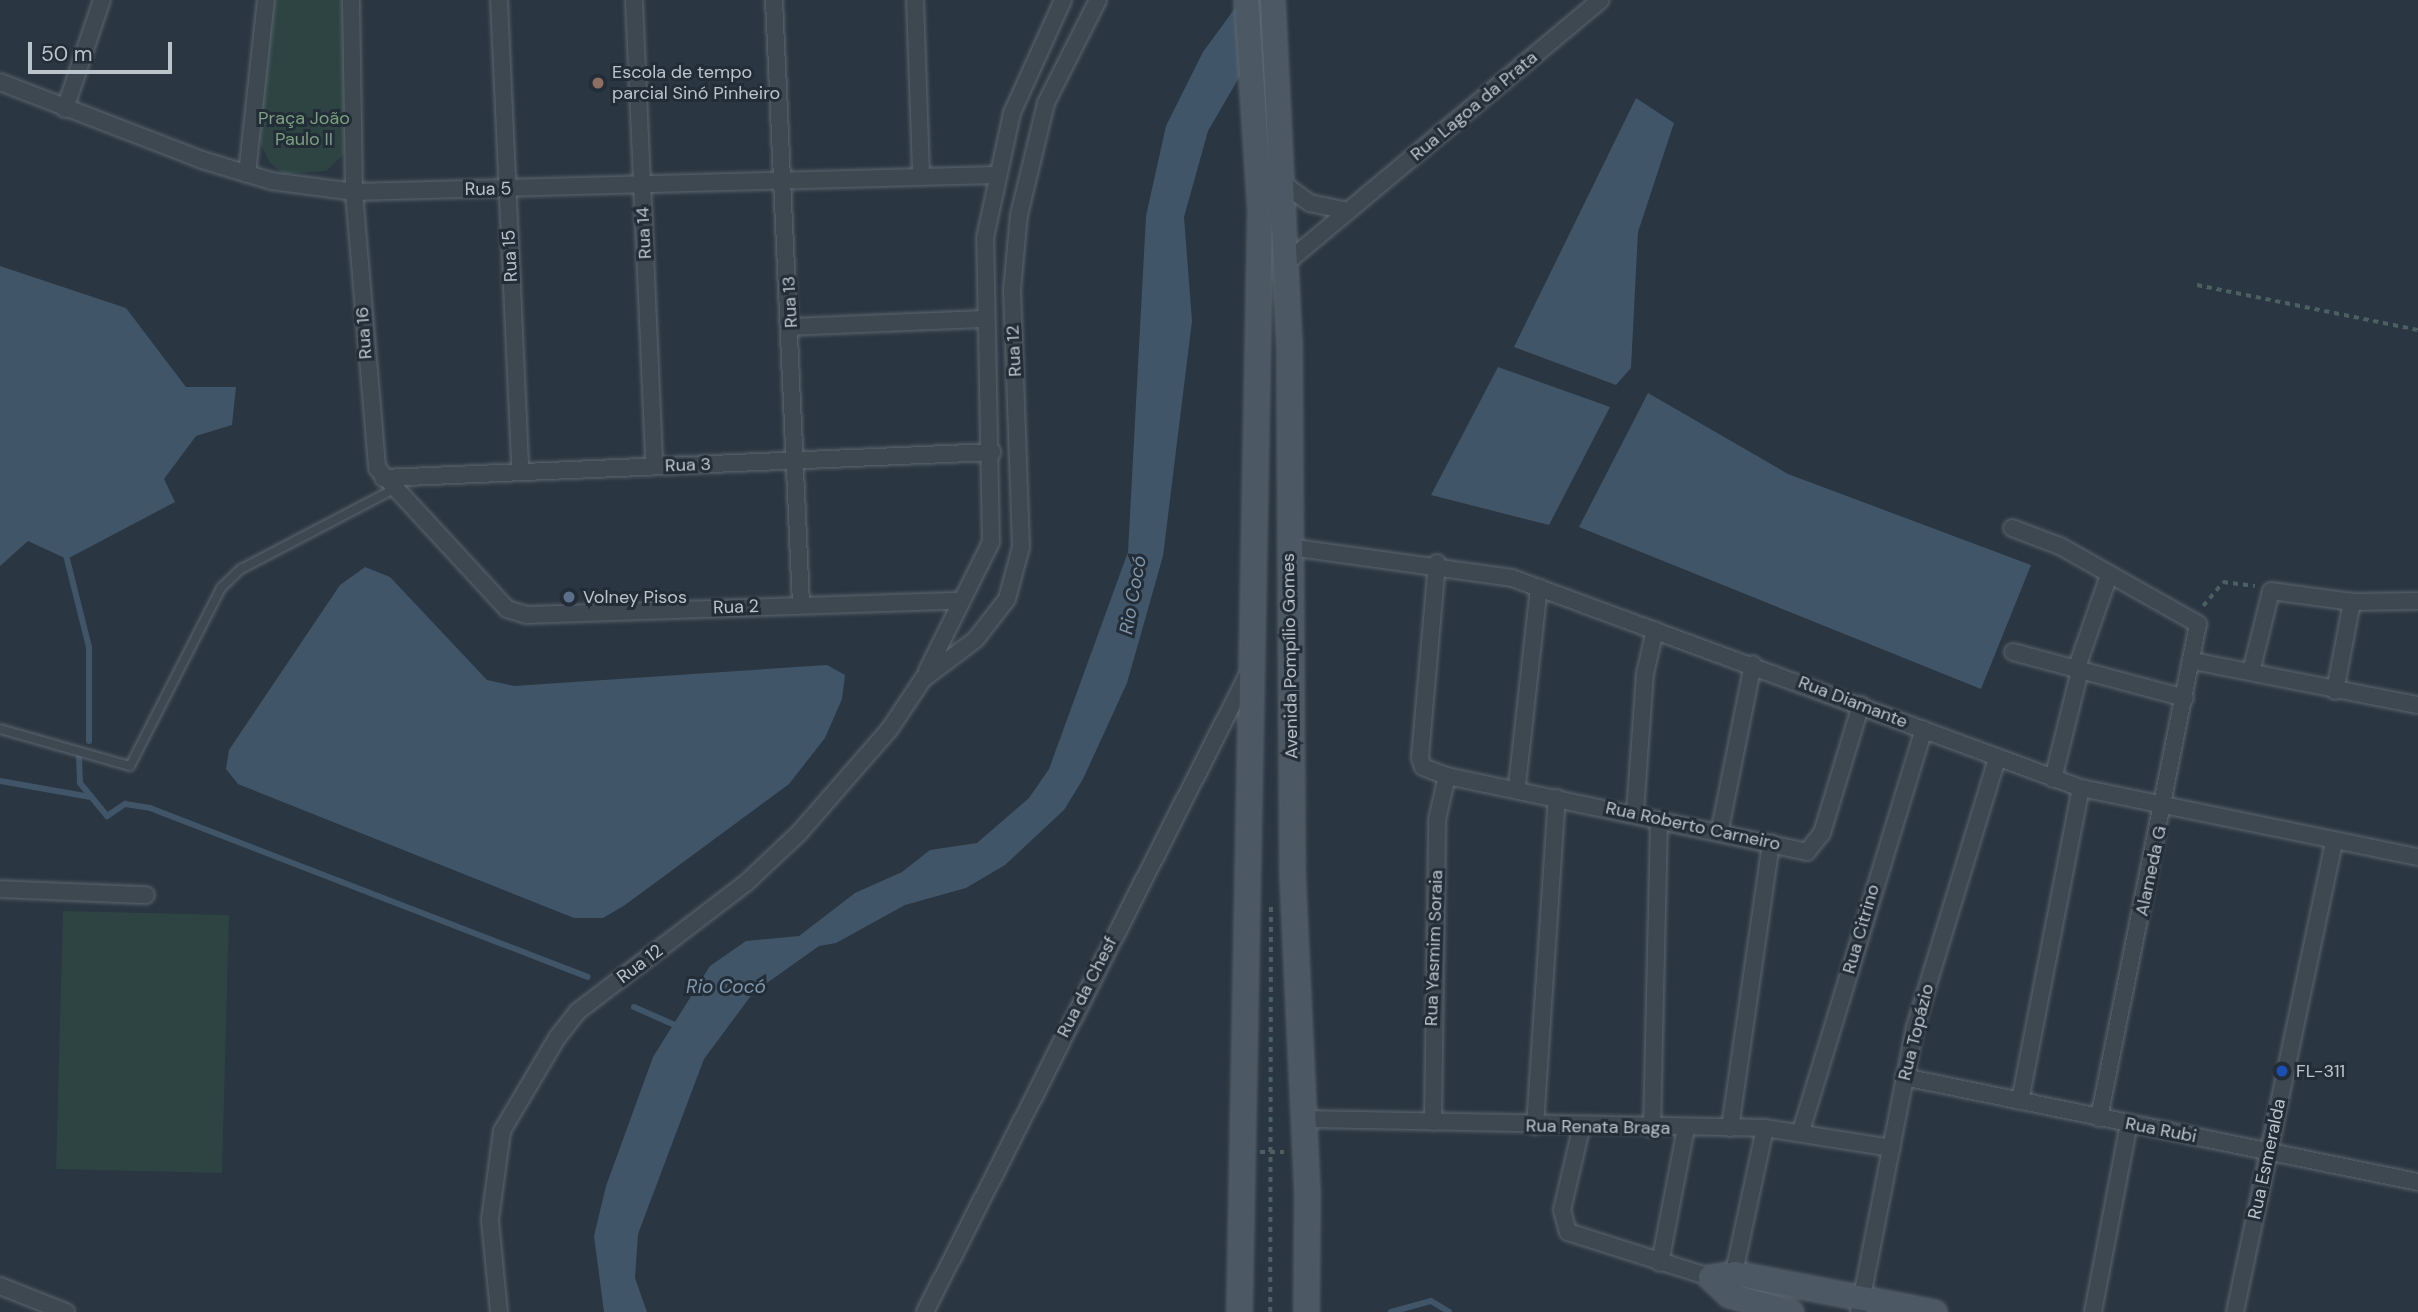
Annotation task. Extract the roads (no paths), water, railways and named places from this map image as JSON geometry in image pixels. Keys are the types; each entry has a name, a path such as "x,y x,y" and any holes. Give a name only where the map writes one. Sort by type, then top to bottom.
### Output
{"main road":[{"name":"Avenida Pompílio Gomes","path":"1239,1312 1260,210 1253,64 1246,0"},
{"name":"Avenida Pompílio Gomes","path":"1272,0 1278,55 1285,185 1292,874 1306,1152 1306,1312"},
{"path":"1710,1277 1732,1284 1861,1306 1934,1312"},
{"path":"1732,1284 1763,1309 1791,1312"}],"street":[{"path":"65,109 102,0"},
{"path":"247,174 266,0"},
{"name":"Rua 16","path":"351,0 354,192 371,427 388,484"},
{"name":"Rua 15","path":"499,0 520,470"},
{"name":"Rua 14","path":"634,0 654,466"},
{"name":"Rua 13","path":"774,0 792,327 801,604"},
{"path":"915,0 921,176"},
{"name":"Rua 12","path":"499,1312 490,1193 502,1131 541,1061 577,1012 746,883 799,833 889,730 923,680 991,542 992,452 985,238 995,175 1027,70 1062,0"},
{"name":"Rua 12","path":"923,680 992,621 1018,569 1012,290 1019,215 1046,103 1097,0"},
{"name":"Rua Lagoa da Prata","path":"1286,263 1600,0"},
{"name":"Rua 5","path":"0,82 65,109 247,174 354,192 506,190 642,181 784,182 995,175"},
{"path":"1285,185 1310,203 1347,211"},
{"path":"792,327 986,319"},
{"name":"Rua 3","path":"388,484 520,470 992,452"},
{"name":"Rua 2","path":"388,484 512,613 960,601"},
{"path":"2012,528 2109,575 2078,671 2053,779"},
{"name":"Rua Diamante","path":"1289,547 1437,563 1539,587 1753,664 2081,788 2418,857"},
{"name":"Rua Roberto Carneiro","path":"1437,563 1423,767 1447,776 1517,786 1659,820 1720,829 1807,852 1819,841 1861,705"},
{"name":"Alameda G","path":"2099,1118 2165,805 2193,660 2197,624 2109,575"},
{"path":"1517,786 1539,587"},
{"path":"2251,672 2271,591 2353,602 2418,601"},
{"path":"2335,691 2353,602"},
{"path":"1635,813 1645,674 1655,630"},
{"path":"2013,652 2185,698"},
{"path":"2193,660 2335,691 2418,705"},
{"name":"Rua da Chesf","path":"925,1312 1253,664"},
{"path":"1720,829 1753,664"},
{"name":"Rua Citrino","path":"1801,1131 1924,729"},
{"name":"Rua Topázio","path":"1861,1306 1904,1077 1997,758"},
{"name":"Rua Yasmim Soraia","path":"1433,1122 1437,820 1447,776"},
{"path":"2020,1101 2081,788"},
{"path":"1535,1126 1556,797"},
{"path":"1652,1129 1659,820"},
{"name":"Rua Esmeralda","path":"2235,1312 2334,841"},
{"path":"1730,1128 1771,843"},
{"path":"0,889 146,895"},
{"name":"Rua Rubi","path":"1904,1077 2418,1182"},
{"name":"Rua Renata Braga","path":"1303,1119 1581,1129 1765,1128 1801,1131 1891,1148"},
{"path":"2093,1312 2129,1124"},
{"path":"1660,1263 1686,1128"},
{"path":"1732,1284 1765,1128"},
{"path":"1581,1129 1562,1222 1578,1240 1710,1277"},
{"path":"0,1286 66,1312"}],"lane":[{"path":"0,729 122,765 136,761 141,746 221,588 241,569 388,484"}],"water":[{"name":"Rio Cocó","path":"1241,0 1284,0 1208,131 1184,217 1192,321 1163,556 1127,683 1083,779 1064,810 1005,865 966,888 905,905 836,943 819,946 753,993 704,1059 638,1234 635,1278 647,1312 604,1312 594,1236 606,1186 653,1057 710,966 746,941 799,936 855,893 902,872 930,850 977,843 1029,798 1049,769 1128,552 1146,216 1166,126 1203,52"},
{"path":"1636,98 1674,123 1638,232 1631,368 1616,385 1514,347"},
{"path":"0,266 126,308 186,387 236,387 232,425 196,436 164,479 175,502 67,559 28,541 0,566"},
{"path":"1498,367 1610,407 1549,525 1431,495"},
{"path":"1648,393 1788,474 2031,565 1981,689 1579,527"},
{"path":"365,567 390,577 487,680 514,686 827,665 845,675 842,699 825,738 789,784 625,905 603,918 574,918 238,784 226,769 229,750 340,585"}],"waterway":[{"path":"65,551 89,647 89,741"},
{"path":"79,756 80,783 107,816 125,804 150,808 588,977"},
{"path":"0,781 91,797"},
{"path":"634,1007 677,1026"},
{"path":"1391,1312 1431,1301 1449,1312"}],"place":[{"name":"Escola de tempo parcial Sinó Pinheiro","path":"598,83"},
{"name":"Volney Pisos","path":"569,597"},
{"name":"FL-311","path":"2282,1071"}],"park label":[{"name":"Praça João Paulo II","path":"304,129"}]}
